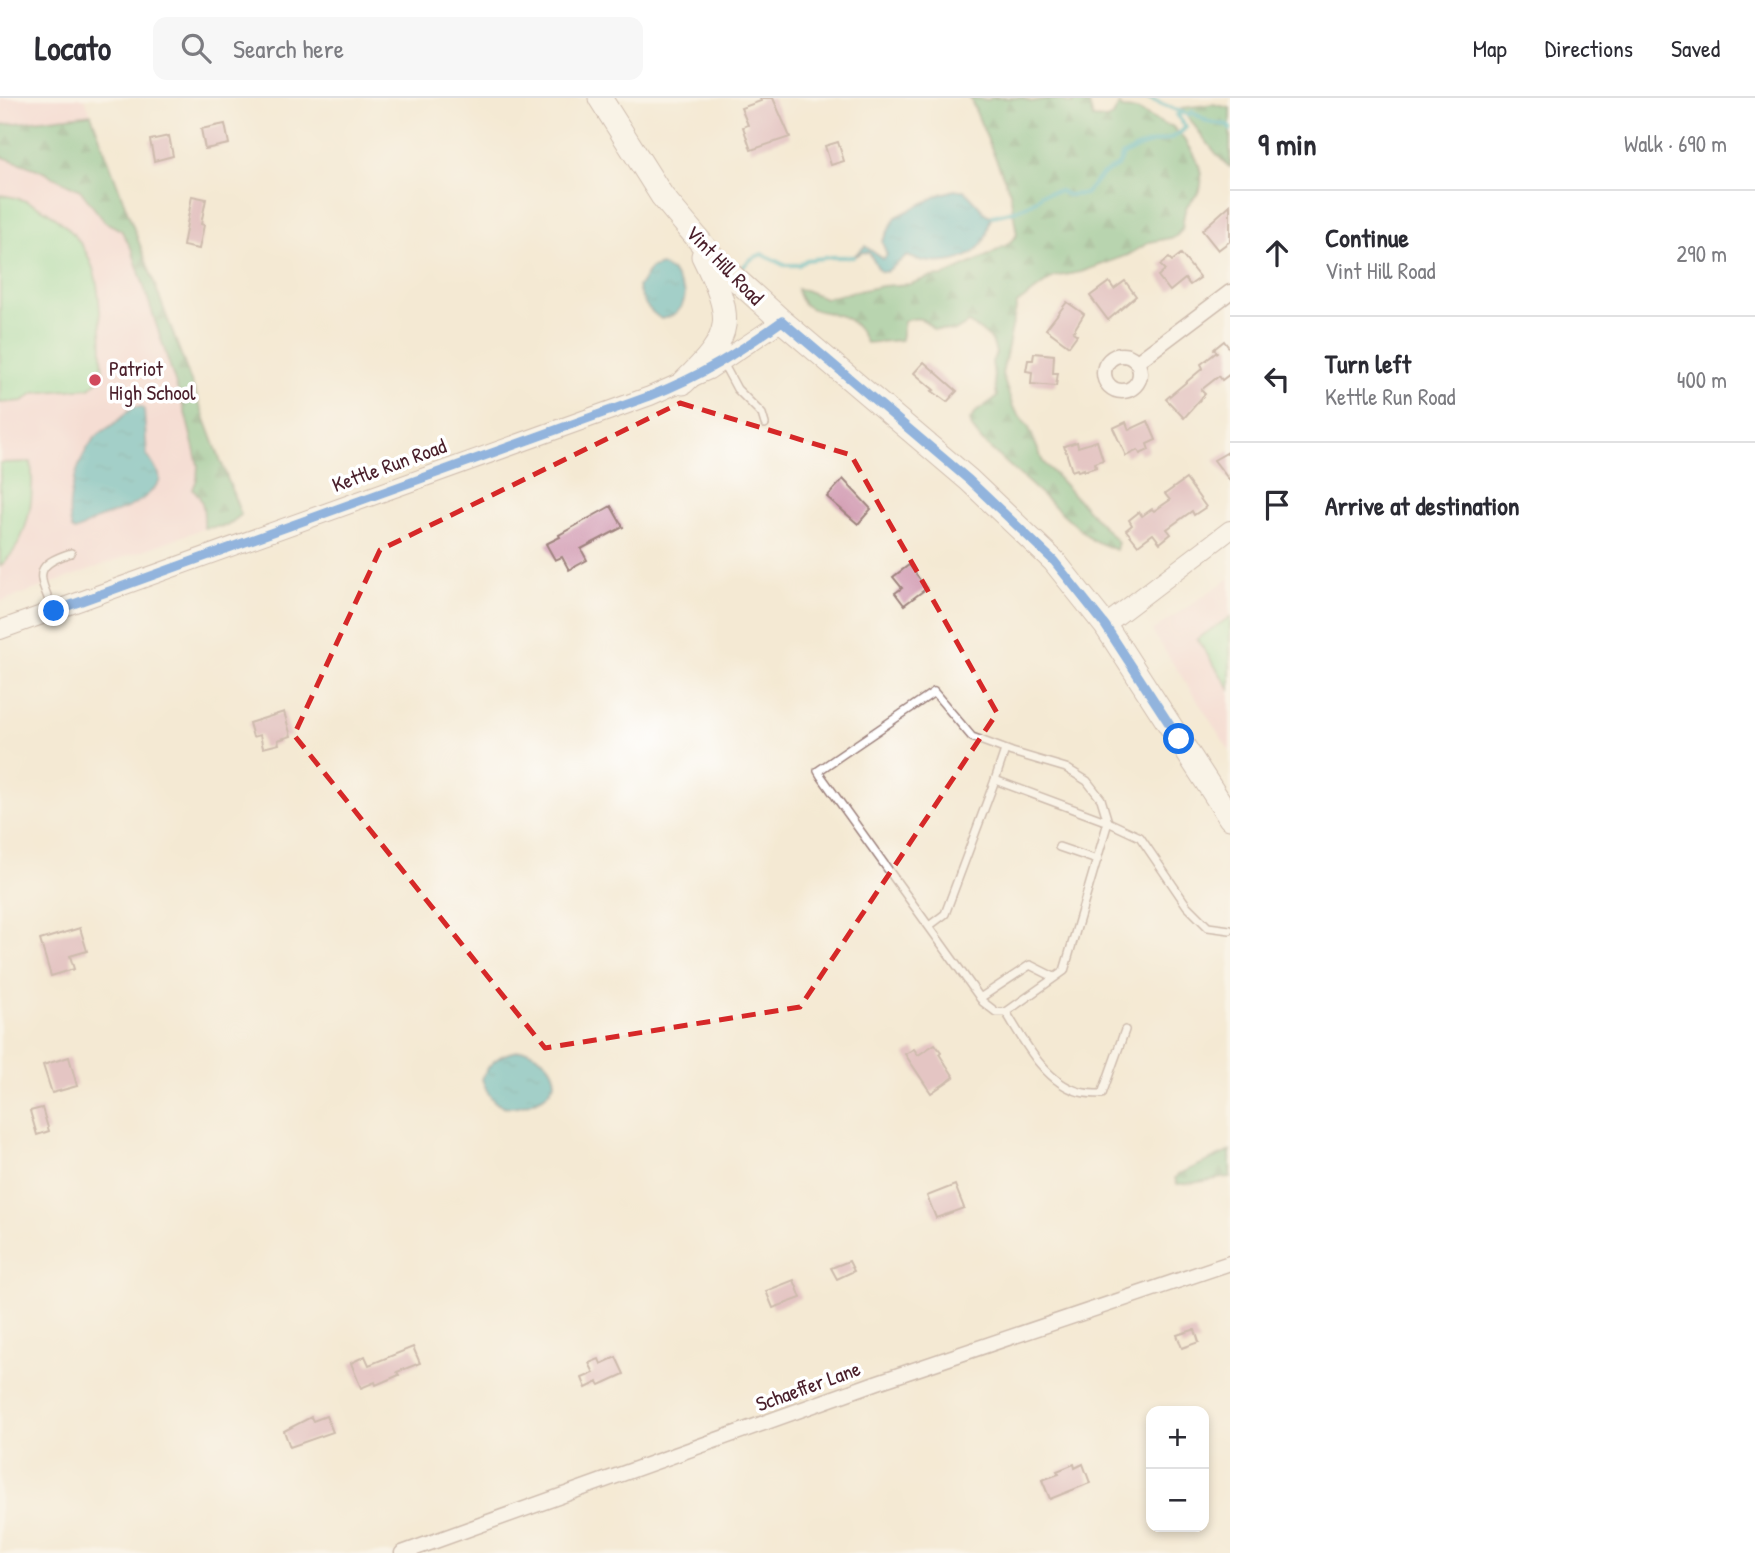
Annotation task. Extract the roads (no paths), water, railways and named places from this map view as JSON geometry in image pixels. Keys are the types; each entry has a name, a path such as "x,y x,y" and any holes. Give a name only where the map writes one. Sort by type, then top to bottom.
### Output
{"main road":[{"name":"Vint Hill Road","path":"600,98 662,196 692,234 735,279 969,480 1054,561 1105,625 1230,818"},
{"path":"683,383 716,349 723,334 726,317 723,296 692,234"}],"street":[{"path":"1138,362 1229,296"},
{"name":"Kettle Run Road","path":"0,630 683,383 723,363 782,321"},
{"path":"1105,625 1230,530"},
{"name":"Schaeffer Lane","path":"402,1553 878,1382 1230,1263"}],"lane":[{"path":"723,363 737,389 763,416 765,424"},
{"path":"54,611 42,582 42,572 51,560 71,553"},
{"path":"934,692 972,737 1005,750 1066,768 1087,781 1101,799 1108,822 1064,971 1006,1012 996,1012 980,998 818,771 934,692"},
{"path":"929,926 945,914 1005,750"},
{"path":"995,780 1108,822 1140,837 1187,906 1208,927 1230,930"},
{"path":"1059,847 1097,860"},
{"path":"980,998 1030,965 1054,978"},
{"path":"1006,1012 1024,1042 1051,1076 1078,1092 1102,1094 1125,1030"}],"water":[{"path":"964,190 986,214 992,216 985,239 968,256 959,260 938,262 907,256 886,272 880,271 869,253 863,252 853,257 865,246 883,259 887,255 882,242 896,217 941,194"},
{"path":"661,265 673,272 685,293 678,311 661,319 646,305 638,287 651,268"},
{"path":"135,407 142,407 144,410 147,455 160,480 148,495 134,505 97,519 75,531 70,519 71,496 82,459 96,437"},
{"path":"527,1050 546,1062 555,1082 538,1100 520,1106 505,1107 489,1095 482,1079 489,1066 499,1057"}],"waterway":[{"path":"1148,98 1188,115 1192,112 1208,122 1227,125 1230,129"},
{"path":"992,216 1026,206 1042,194 1060,191 1067,195 1085,194 1101,176 1117,166 1122,156 1141,146 1172,138 1181,132 1186,127 1177,115 1182,113"},
{"path":"743,267 762,254 784,265 799,265 806,260 831,257 853,257"}],"place":[{"name":"Patriot High School","path":"95,380"}]}
